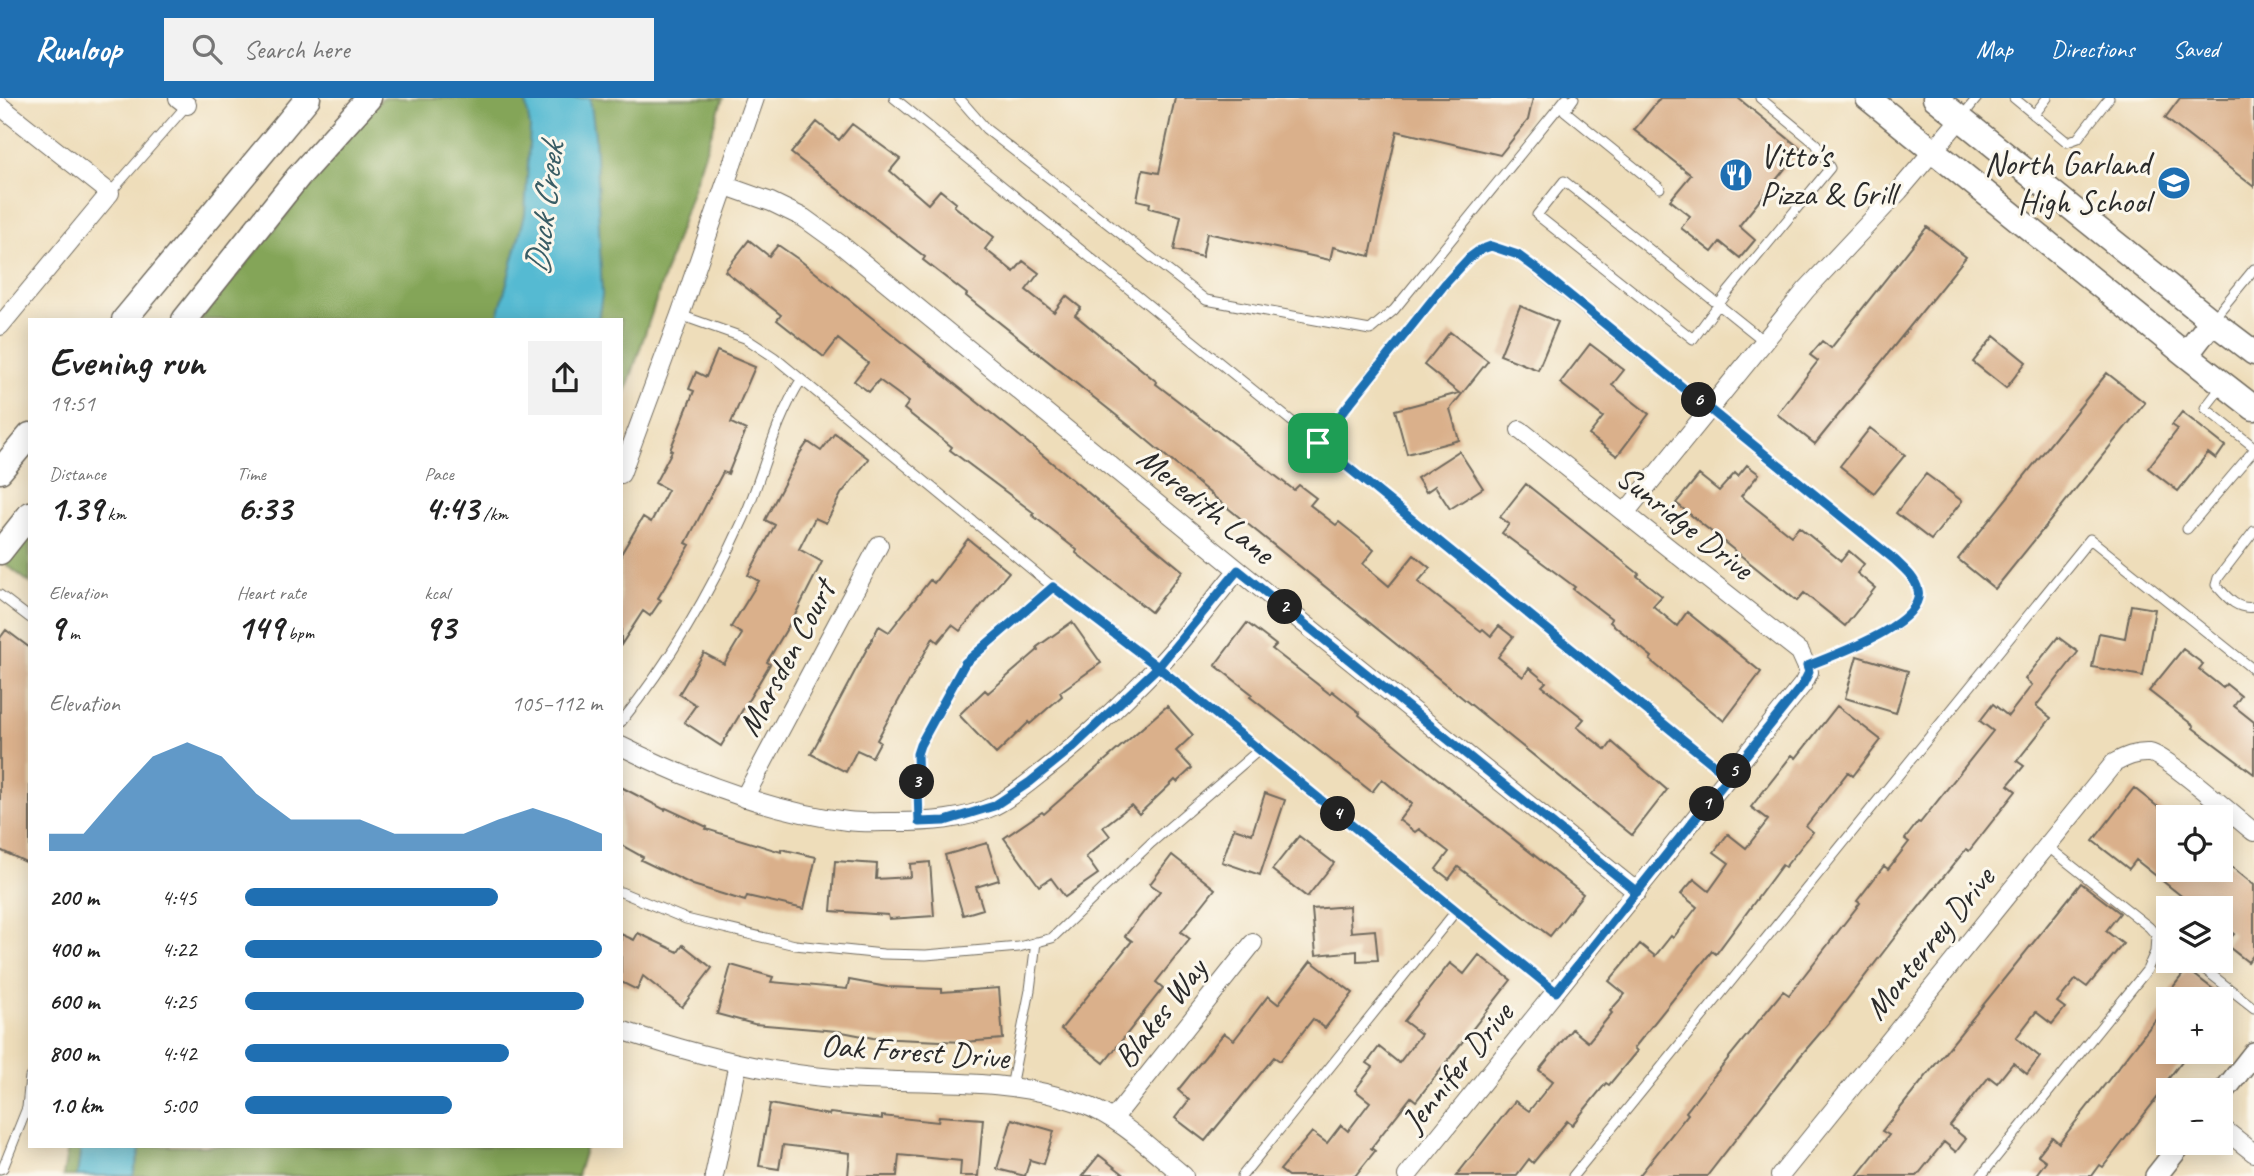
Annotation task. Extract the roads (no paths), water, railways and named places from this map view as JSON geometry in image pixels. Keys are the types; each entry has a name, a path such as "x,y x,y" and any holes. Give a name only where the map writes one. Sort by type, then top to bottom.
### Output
{"main road":[{"path":"126,318 308,98"},
{"path":"186,318 298,177 369,98"},
{"path":"1868,98 2254,408"},
{"path":"1936,98 2254,353"},
{"path":"2186,355 2212,321"},
{"path":"0,471 28,437"},
{"path":"0,552 28,517"}],"street":[{"path":"623,469 726,186 755,98"},
{"path":"0,106 110,193 0,326"},
{"path":"1625,513 1806,289 1899,191 1961,118"},
{"name":"Meredith Lane","path":"726,186 771,202 804,218 840,244 1637,892"},
{"name":"Sunridge Drive","path":"1520,430 1800,652 1807,666"},
{"name":"Marsden Court","path":"744,798 879,545"},
{"path":"623,747 676,773 744,798 850,821 945,821 994,806 1030,782 1073,747 1158,667 1238,570"},
{"name":"Jennifer Drive","path":"1408,1176 1803,684 1809,672 1807,666"},
{"name":"Monterrey Drive","path":"1780,1176 2113,763 2130,755 2151,753 2170,764 2254,832"},
{"name":"Blakes Way","path":"1113,1119 1253,943"},
{"name":"Oak Forest Drive","path":"623,1031 738,1063 831,1078 1037,1090 1083,1104 1113,1119 1184,1176"},
{"path":"2233,1080 2254,1054"},
{"path":"713,1176 738,1063"},
{"path":"2233,1136 2254,1153"},
{"path":"2155,1176 2172,1155"}],"lane":[{"path":"894,98 1729,777"},
{"path":"959,98 986,130 1206,300 1370,330 1394,310 1566,98"},
{"path":"1574,98 1565,111 1660,188"},
{"path":"1760,98 1816,144 1830,168 1719,305 1693,340 1536,215 1564,181 1719,305 1765,341"},
{"path":"1961,118 1977,98"},
{"path":"2014,98 2067,142 2078,138 2109,98"},
{"path":"2034,115 2047,98"},
{"path":"110,193 182,101"},
{"path":"1318,443 1445,284 1469,258 1491,246 1518,255 1710,408 1895,560 1913,579 1919,593 1916,605 1906,617 1864,643 1807,666"},
{"path":"2212,321 2254,269"},
{"path":"680,314 745,338 774,357 1053,587 1158,667 1556,992"},
{"path":"623,719 669,659 703,602 745,516 787,402 801,380"},
{"path":"2187,529 2254,448 2205,408 2223,385"},
{"path":"2254,531 2218,578 2217,585 2230,601 2244,609 2254,607"},
{"path":"1573,1176 2090,539 2254,670"},
{"path":"919,822 917,754 965,663 1053,587"},
{"path":"1,597 28,617"},
{"path":"623,893 686,919 817,948 926,955 1019,947 1052,938 1151,843 1259,750"},
{"path":"2047,846 2156,935"},
{"path":"1242,1176 1456,911"},
{"path":"1011,1087 1030,990 1036,942"},
{"path":"1981,1176 2147,970 2156,947"},
{"path":"2209,973 2254,1009"},
{"path":"0,1169 3,1168 27,1108 28,1098"}],"water":[{"name":"Duck Creek","path":"525,98 590,98 595,135 602,295 598,318 498,318 525,214 530,127"},
{"path":"81,1148 140,1148 133,1176 77,1176"}],"place":[{"name":"Vitto's Pizza & Grill","path":"1736,175"},
{"name":"North Garland High School","path":"2174,183"}]}
